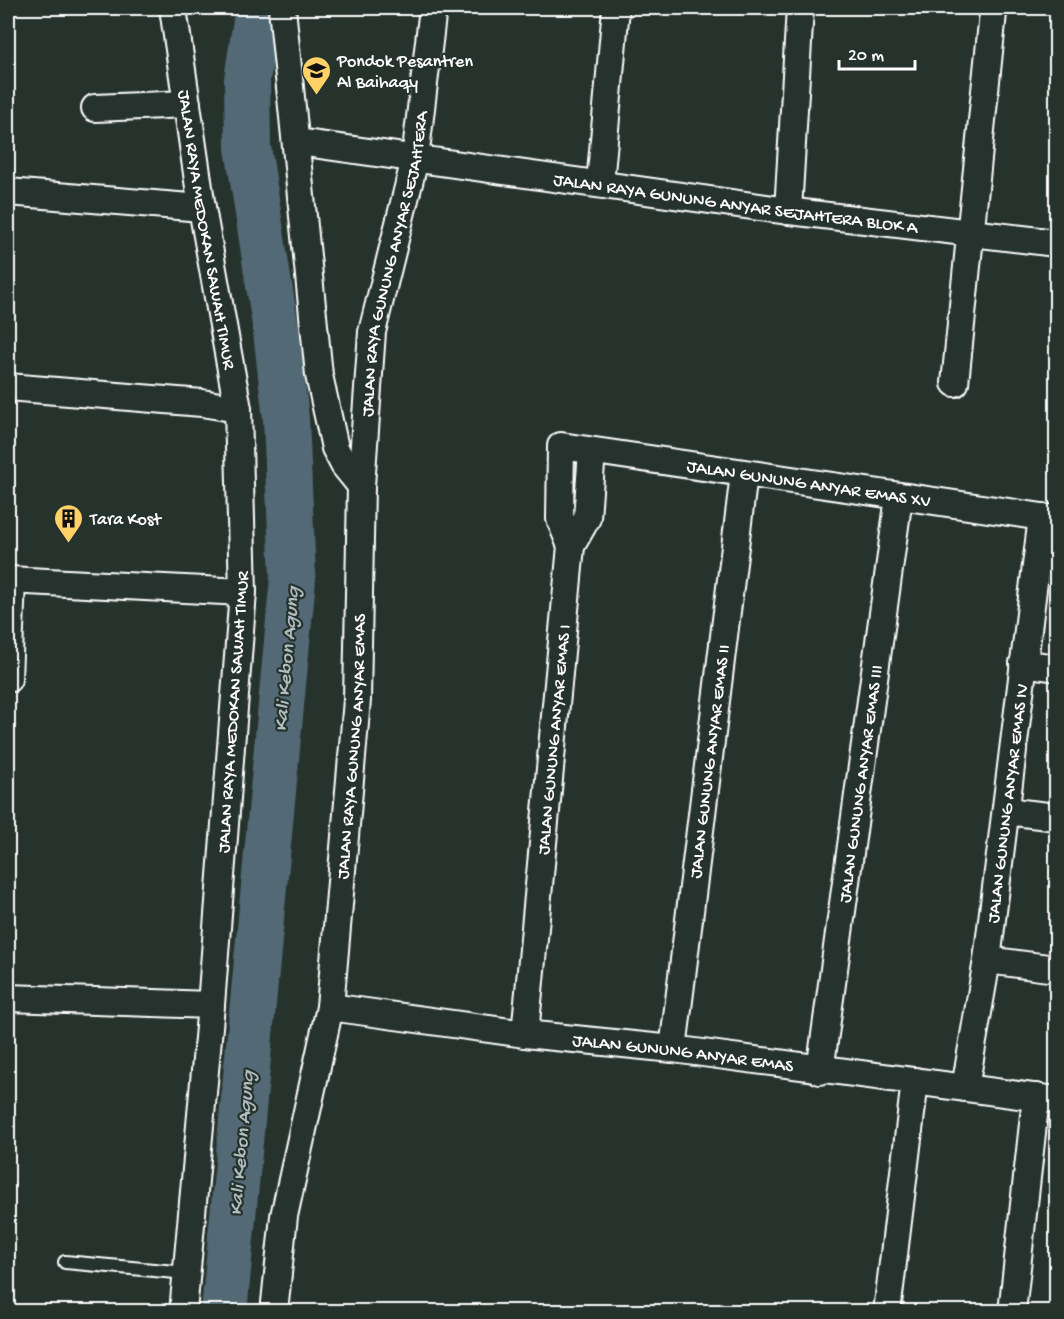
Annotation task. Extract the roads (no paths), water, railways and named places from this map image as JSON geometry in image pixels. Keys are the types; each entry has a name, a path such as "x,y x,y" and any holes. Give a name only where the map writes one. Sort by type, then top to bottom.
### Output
{"street":[{"name":"JALAN RAYA MEDOKAN SAWAH TIMUR","path":"172,8 202,208 238,409 243,592 211,1005 183,1311"},
{"path":"282,8 298,142 307,272 319,375 336,448 344,465 361,486"},
{"name":"JALAN RAYA GUNUNG ANYAR SEJAHTERA","path":"361,486 372,332 416,159 432,8"},
{"path":"600,184 616,8"},
{"path":"788,211 800,8"},
{"path":"955,382 993,13"},
{"path":"96,108 187,104"},
{"name":"JALAN RAYA GUNUNG ANYAR SEJAHTERA BLOK A","path":"298,142 788,211 971,231 1056,243"},
{"path":"8,192 202,208"},
{"path":"8,387 202,403 238,409"},
{"name":"JALAN GUNUNG ANYAR EMAS XV","path":"561,446 1049,518"},
{"name":"JALAN GUNUNG ANYAR EMAS I","path":"525,1034 570,546 560,519 561,446"},
{"path":"570,546 587,518 592,451"},
{"name":"JALAN GUNUNG ANYAR EMAS II","path":"673,1049 744,474"},
{"name":"JALAN RAYA GUNUNG ANYAR EMAS","path":"274,1311 284,1216 330,1007 357,700 361,486"},
{"name":"JALAN GUNUNG ANYAR EMAS III","path":"819,1071 899,497"},
{"name":"JALAN GUNUNG ANYAR EMAS IV","path":"965,1088 987,960 1023,663 1049,518"},
{"path":"8,679 10,580 243,592"},
{"path":"1023,663 1056,668"},
{"path":"1006,811 1056,817"},
{"path":"987,960 1056,969"},
{"path":"8,998 211,1005"},
{"name":"JALAN GUNUNG ANYAR EMAS","path":"330,1007 525,1034 673,1049 819,1071 915,1081 1046,1099"},
{"path":"887,1311 915,1081"},
{"path":"1012,1311 1046,1099"}],"lane":[{"path":"65,1262 187,1273"}],"waterway":[{"name":"Kali Kebon Agung","path":"224,1312 293,578 286,419 276,331 248,147 247,80 258,8"}],"place":[{"name":"Pondok Pesantren Al Baihaqy","path":"316,96"},
{"name":"Tara Kost","path":"69,544"}]}
